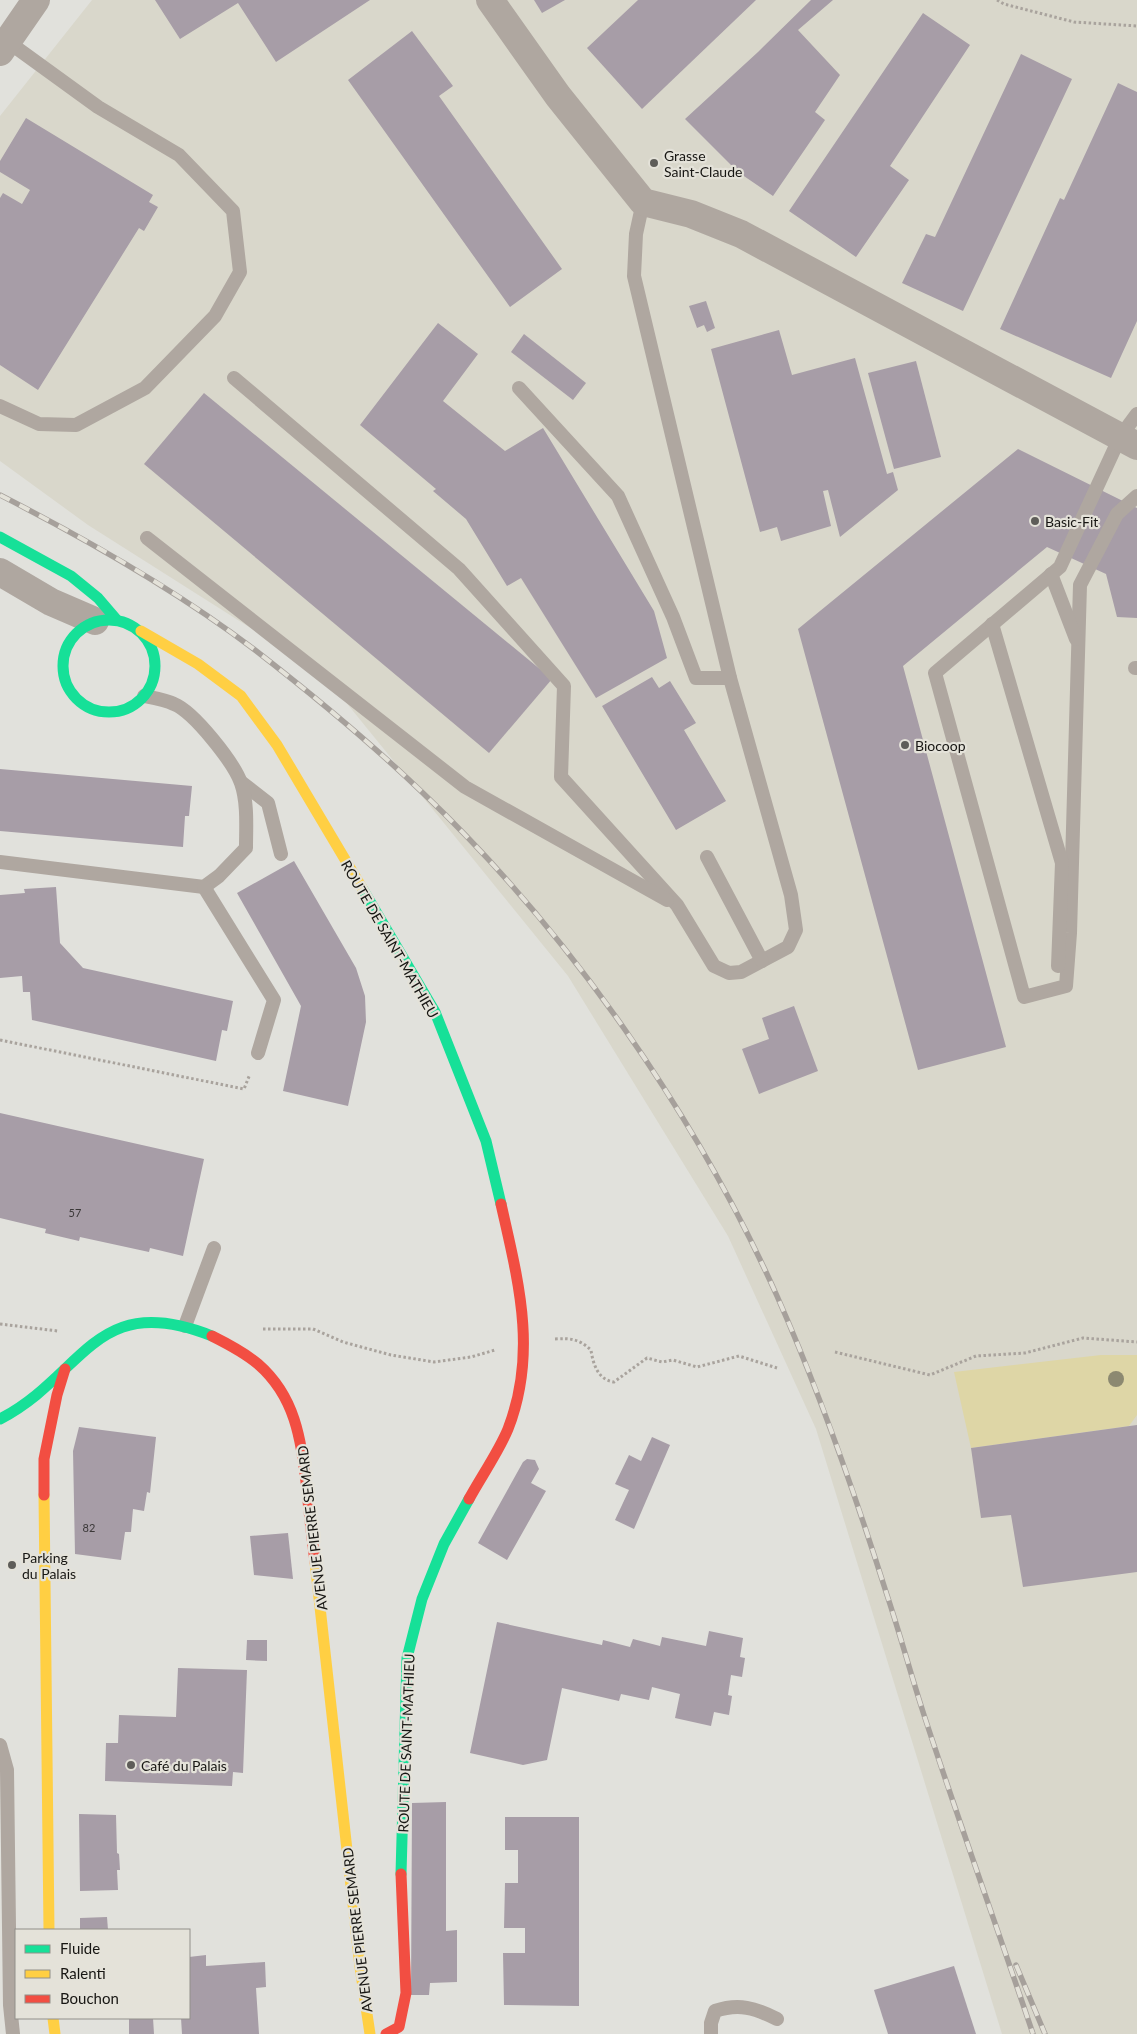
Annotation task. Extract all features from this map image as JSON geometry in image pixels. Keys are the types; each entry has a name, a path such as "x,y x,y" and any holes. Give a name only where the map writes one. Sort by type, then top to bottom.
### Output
{"street":[{"path":"4,47 36,0"},
{"path":"490,0 558,96 643,202 691,214 741,234 1128,441"},
{"path":"0,537 71,576 98,598 105,620"},
{"path":"0,572 51,602 105,620 129,624 140,631 150,643 155,658 154,678 144,696 131,707 116,712 94,711 79,702 68,689 62,674 63,653 75,633 105,620"},
{"name":"ROUTE DE SAINT-MATHIEU","path":"140,631 198,664 241,696 277,745 434,1012 486,1141 519,1284 525,1341 520,1380 508,1429 444,1544 422,1599 407,1658 401,1892 406,1994 399,2027 386,2034"},
{"name":"AVENUE PIERRE SEMARD","path":"3,1424 14,1413 31,1402 67,1363 101,1336 127,1326 156,1322 185,1326 201,1331 232,1346 262,1367 286,1398 301,1438 360,1967 370,2034"},
{"path":"49,1929 44,1459 57,1395 67,1363"},
{"path":"38,1440 44,1459"},
{"path":"53,2019 55,2034"}],"lane":[{"path":"0,406 39,424 76,425 145,388 215,316 240,272 233,211 178,155 4,47"},
{"path":"234,378 459,569 564,686 561,777 677,905 714,966 729,973 742,972 788,947 796,930 791,895 730,678 634,276 636,234 643,202"},
{"path":"519,388 618,496 673,617 696,678 730,678"},
{"path":"1137,414 1128,441 1060,567 935,673 1024,997 1066,986 1080,585 1118,514 1137,496"},
{"path":"147,538 465,787 677,905"},
{"path":"1051,574 1078,645"},
{"path":"992,624 1062,863 1058,988"},
{"path":"144,696 176,704 201,725 224,754 241,782 268,803 281,854"},
{"path":"0,862 204,887 220,876 246,848 246,811 241,782"},
{"path":"707,857 762,961"},
{"path":"204,887 274,1000 258,1053"},
{"path":"185,1326 214,1248"},
{"path":"0,1745 7,1770 10,2005 13,2034"},
{"path":"711,2034 711,2023 715,2012 730,2006 758,2010 777,2019"}],"path":[{"path":"997,0 1004,4 1074,22 1137,26"},
{"path":"0,1040 244,1089"},
{"path":"0,1324 101,1336"},
{"path":"288,1329 313,1329 343,1342 391,1356 434,1362 471,1357 498,1349"},
{"path":"553,1339 571,1338 582,1342 591,1350 592,1360 598,1373 606,1381 614,1382 647,1358 662,1362 673,1360 697,1367 739,1356 777,1368"},
{"path":"835,1352 930,1375 976,1356 1025,1353 1083,1338 1137,1342"}],"shaded area":[{"path":"92,0 1137,0 1137,2034 1002,2034 816,1429 728,1236 568,976 323,674 88,525 0,461 0,116"},
{"path":"1101,1355 1137,1355 1137,1415 1129,1426 971,1448 954,1372"}],"building":[{"path":"155,0 370,0 276,62 238,3 180,39"},
{"path":"534,0 565,0 542,13"},
{"path":"638,0 756,0 642,109 587,48"},
{"path":"811,0 833,0 798,30 840,75 815,112 825,120 773,196 738,172 685,119"},
{"path":"923,13 970,45 890,166 909,180 856,257 789,211"},
{"path":"412,31 453,86 439,96 562,269 510,307 348,80"},
{"path":"1021,54 1072,79 963,311 902,283 926,234 935,237"},
{"path":"1118,83 1137,92 1137,321 1111,378 1000,329 1060,198 1064,200"},
{"path":"26,118 153,195 149,202 158,207 144,231 139,228 38,390 0,365 0,198 3,193 22,204 30,190 0,172 0,161"},
{"path":"706,301 715,328 707,332 704,325 697,328 689,306"},
{"path":"438,323 478,354 443,401 505,451 543,428 654,611 667,658 596,698 521,578 507,586 466,519 433,491 436,489 360,425"},
{"path":"779,330 792,375 855,358 887,474 893,472 898,490 840,537 828,490 823,491 831,526 781,541 777,527 760,532 711,349"},
{"path":"524,334 586,383 573,400 511,352"},
{"path":"916,361 941,457 894,469 868,373"},
{"path":"204,393 552,679 489,753 144,464"},
{"path":"1018,449 1137,508 1137,618 1117,617 1106,574 1047,547 903,666 1006,1047 918,1070 798,629"},
{"path":"652,677 659,688 670,681 696,723 684,730 726,801 676,830 602,706"},
{"path":"0,769 192,786 189,816 185,816 183,847 0,831"},
{"path":"294,861 356,968 365,996 366,1022 348,1106 283,1091 301,1006 237,893"},
{"path":"56,887 60,943 83,968 233,1001 227,1031 222,1030 216,1061 32,1020 30,992 23,992 22,976 0,978 0,895 25,893 24,889"},
{"path":"794,1006 818,1071 759,1094 742,1049 769,1039 762,1018"},
{"path":"0,1113 204,1159 183,1256 150,1248 149,1252 80,1237 79,1241 45,1233 46,1229 0,1218"},
{"path":"1137,1425 1137,1572 1023,1587 1011,1515 981,1518 971,1448"},
{"path":"79,1427 156,1437 150,1493 147,1492 144,1511 133,1509 131,1532 125,1532 121,1560 75,1554 73,1451"},
{"path":"652,1437 670,1445 634,1529 615,1520 629,1490 615,1484 629,1455 641,1461"},
{"path":"527,1459 535,1460 539,1469 531,1483 546,1491 507,1560 478,1543 523,1462"},
{"path":"288,1533 293,1579 254,1575 250,1536"},
{"path":"497,1622 602,1645 603,1640 630,1647 633,1639 660,1646 662,1637 706,1646 709,1631 743,1638 740,1657 745,1658 742,1677 731,1675 728,1695 732,1696 729,1715 714,1712 711,1726 675,1718 680,1694 652,1687 649,1700 621,1694 619,1701 562,1688 547,1760 523,1765 470,1753"},
{"path":"247,1640 267,1640 267,1661 246,1660"},
{"path":"178,1668 247,1670 243,1773 233,1772 232,1786 105,1781 106,1743 118,1743 119,1715 176,1717"},
{"path":"446,1802 446,1931 457,1930 457,1982 430,1983 429,1995 411,1995 412,1803"},
{"path":"79,1814 116,1815 117,1853 119,1854 120,1870 117,1870 118,1890 80,1891"},
{"path":"505,1817 579,1817 579,2006 504,2005 503,1953 525,1953 525,1928 504,1928 505,1883 518,1883 518,1850 505,1850"},
{"path":"107,1917 108,1929 80,1929 80,1918"},
{"path":"206,1955 206,1966 265,1962 266,1987 256,1988 259,2034 182,2034 181,2019 190,2019 190,1957"},
{"path":"954,1966 976,2034 888,2034 874,1990"},
{"path":"129,2019 153,2019 154,2034 129,2034"}],"railway":[{"path":"0,495 99,548 163,586 255,650 341,720 404,775 477,847 529,905 578,965 624,1028 668,1094 708,1160 777,1296 808,1369 862,1519 937,1755 1033,2034"},
{"path":"1016,1965 1045,2034"}],"traffic: fast":[{"path":"0,537 71,576 98,598 116,619"},
{"path":"109,620 127,623 142,633 152,648 155,666 152,684 142,699 127,709 109,712 91,709 76,699 66,684 63,666 66,648 76,633 91,623 109,620"},
{"path":"362,888 435,1012 486,1141 501,1204"},
{"path":"0,1419 29,1401 94,1343 115,1330 141,1323 172,1324 212,1336"},
{"path":"401,1874 407,1658 422,1599 444,1544 469,1499"}],"traffic: slow":[{"path":"141,631 198,664 241,696 277,745 362,888"},
{"path":"44,1495 49,1929"},
{"path":"315,1562 360,1967 370,2034"},
{"path":"53,2019 55,2034"}],"traffic: jam":[{"path":"469,1499 508,1429 517,1400 522,1372 523,1344 519,1288 501,1204"},
{"path":"212,1336 242,1352 258,1364 271,1377 289,1406 295,1422 302,1455 315,1562"},
{"path":"44,1495 44,1459 57,1395 65,1369"},
{"path":"386,2034 399,2027 406,1993 401,1874"}],"place":[{"name":"Grasse Saint-Claude","path":"654,163"},
{"name":"Basic-Fit","path":"1035,521"},
{"name":"Biocoop","path":"905,745"},
{"name":"Parking du Palais","path":"12,1565"},
{"name":"Café du Palais","path":"131,1765"}]}
